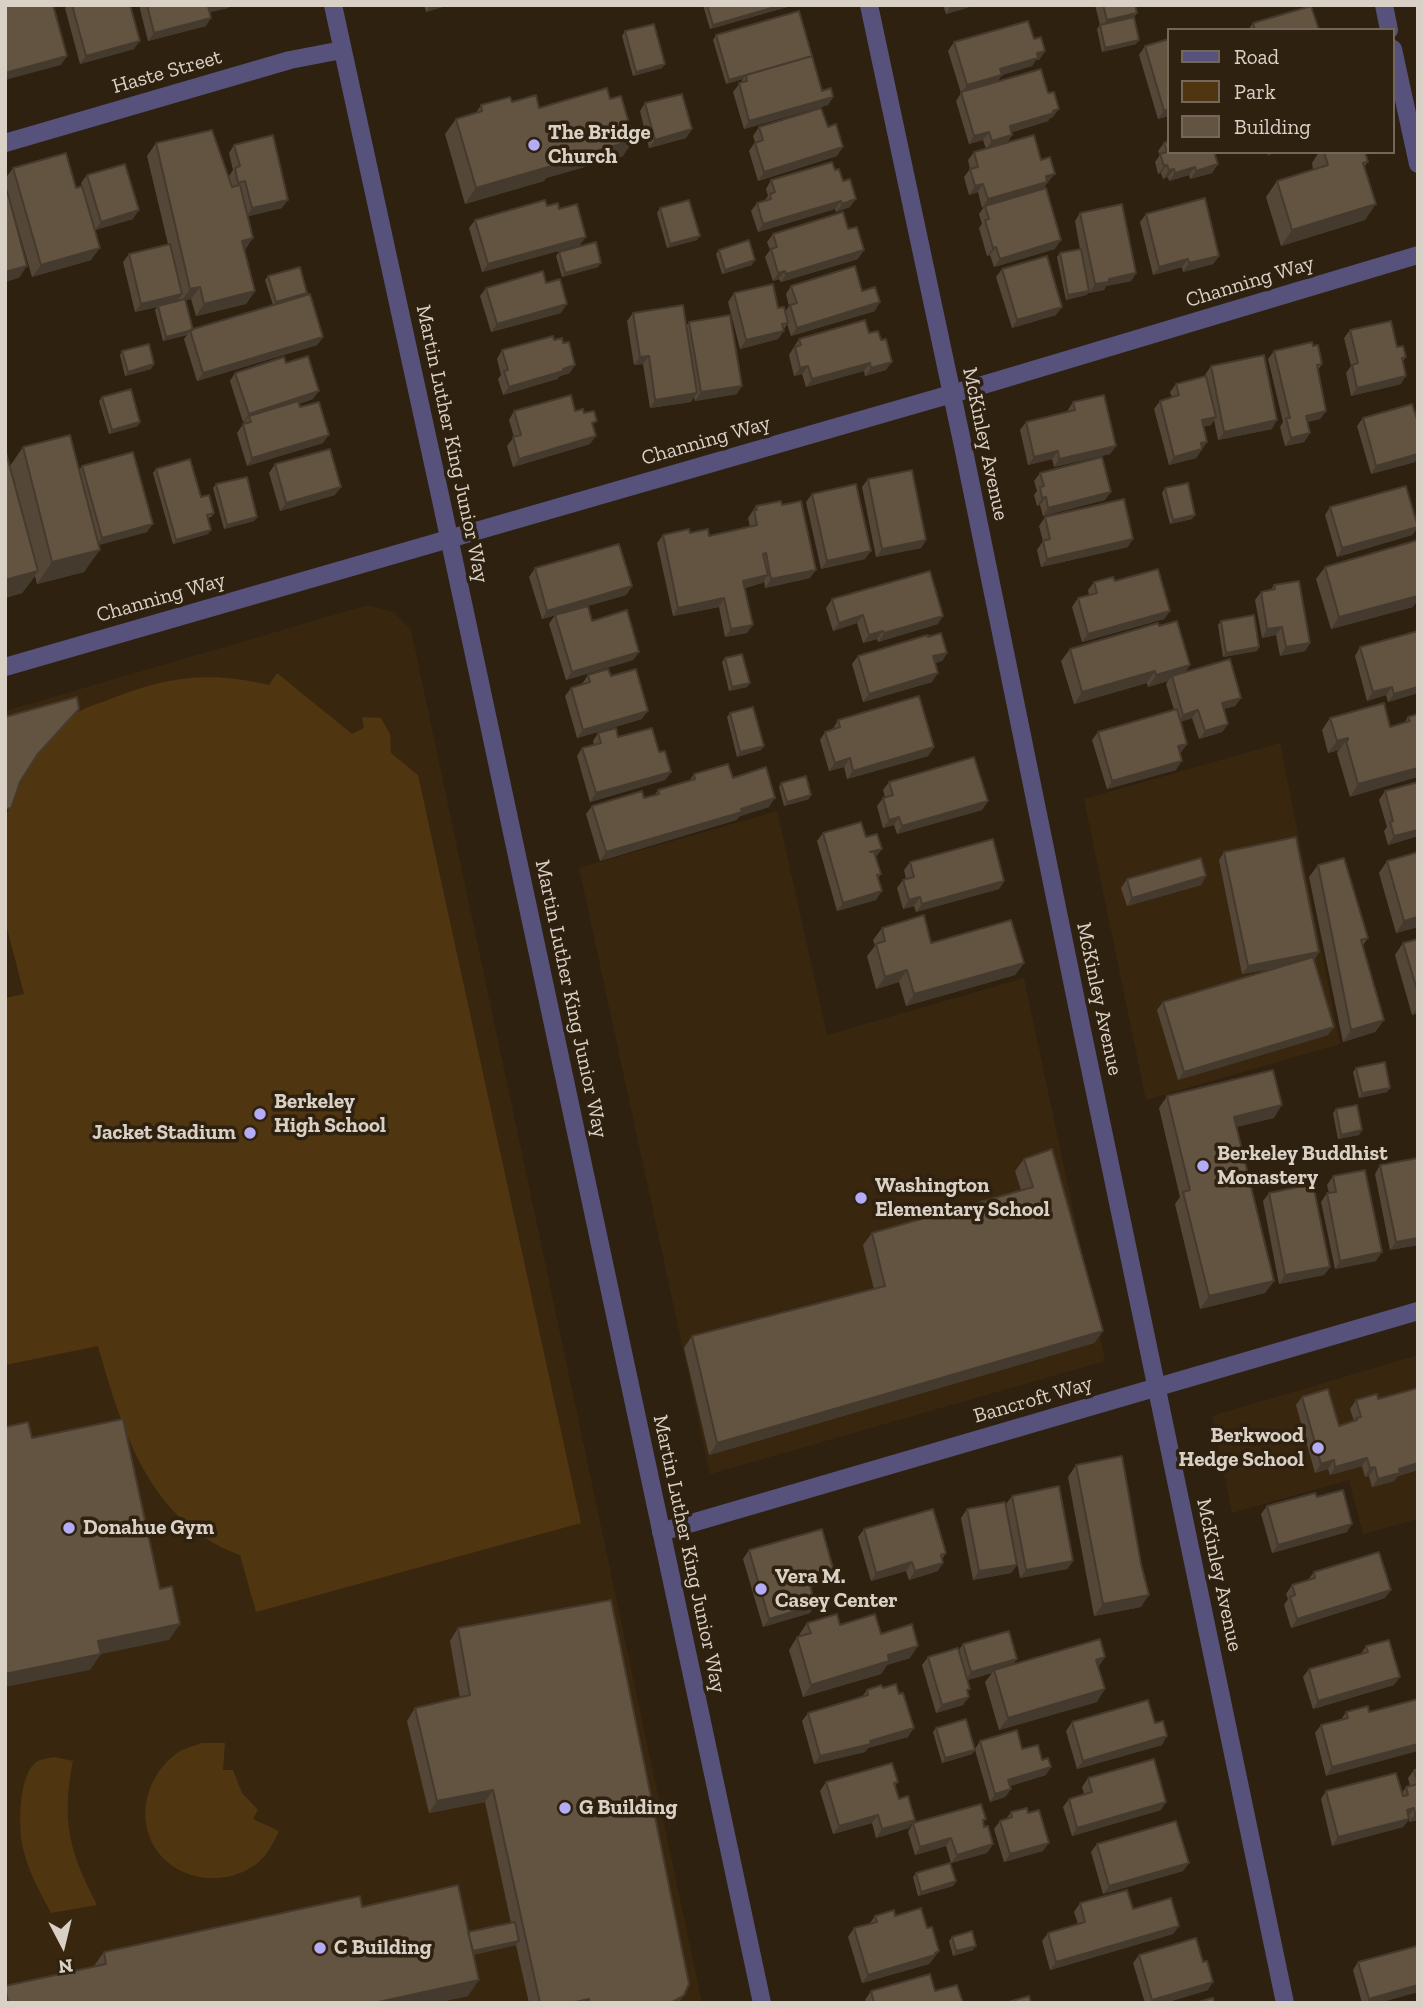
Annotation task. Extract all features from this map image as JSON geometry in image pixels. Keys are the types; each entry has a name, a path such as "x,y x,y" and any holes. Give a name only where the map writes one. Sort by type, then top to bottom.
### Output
{"street":[{"name":"Martin Luther King Junior Way","path":"333,5 762,2003"},
{"name":"McKinley Avenue","path":"869,5 1285,2003"},
{"path":"1384,5 1389,28"},
{"name":"Haste Street","path":"5,144 290,60 342,50"},
{"path":"1395,58 1418,164"},
{"name":"Channing Way","path":"5,667 951,394 1418,255"},
{"name":"Bancroft Way","path":"661,1532 1418,1311"}],"shaded area":[{"name":"Berkeley High School","path":"368,605 393,612 411,630 702,2003 5,2003 5,711"},
{"path":"1280,743 1340,1044 1146,1100 1084,799"},
{"name":"Washington Elementary School","path":"777,811 827,1035 1024,978 1105,1361 710,1474 579,868"},
{"name":"Berkwood Hedge School","path":"1418,1355 1418,1519 1363,1534 1349,1480 1232,1513 1212,1416"}],"green space":[{"name":"Jacket Stadium","path":"277,673 352,734 364,728 362,717 381,718 390,734 391,753 418,775 581,1523 256,1612 240,1555 209,1540 183,1520 161,1497 144,1470 129,1440 98,1346 5,1365 5,998 24,994 5,920 5,813 8,812 27,771 46,743 56,730 82,710 133,691 171,681 209,677 269,685"},
{"path":"202,1743 225,1743 223,1770 233,1770 242,1793 258,1810 253,1819 279,1831 260,1861 238,1874 225,1877 198,1877 174,1867 155,1848 146,1822 148,1796 159,1772 177,1753"},
{"path":"54,1757 73,1761 68,1801 70,1835 80,1868 97,1905 51,1913 25,1857 20,1815 23,1788 31,1767 38,1761"}],"building":[{"path":"5,5 53,5 67,56 5,73"},
{"path":"72,5 130,5 140,41 86,56"},
{"path":"147,5 210,5 211,18 154,33"},
{"path":"707,5 782,5 713,25"},
{"path":"1103,5 1135,5 1137,13 1107,20"},
{"path":"1311,6 1318,28 1254,28 1253,23"},
{"path":"799,11 812,56 729,80 716,35"},
{"path":"1134,17 1139,40 1105,48 1100,25"},
{"path":"1028,21 1034,39 1041,37 1045,51 1037,53 1038,58 1000,69 1002,75 967,85 954,42"},
{"path":"654,24 665,64 636,72 625,31"},
{"path":"1168,39 1168,109 1164,111 1145,46"},
{"path":"812,56 822,91 831,88 833,97 749,121 739,83 747,81 746,75"},
{"path":"1041,69 1048,93 1054,92 1059,109 1053,111 1054,113 1010,126 1012,135 992,141 989,132 974,136 961,92"},
{"name":"The Bridge Church","path":"607,88 610,99 621,96 634,140 476,188 456,119 482,111 481,105 510,97 512,102 536,95 539,108"},
{"path":"682,94 692,129 655,140 645,103"},
{"path":"821,108 828,127 836,124 843,147 764,172 755,143 763,140 759,127"},
{"path":"212,130 232,187 240,185 253,238 242,241 255,291 204,304 200,287 190,289 156,143"},
{"path":"273,135 288,200 252,208 245,181 238,183 235,168 240,166 234,145"},
{"path":"1034,135 1041,160 1050,157 1055,174 1046,176 1047,182 988,199 983,184 975,186 970,169 978,167 974,152"},
{"path":"1168,141 1168,154 1215,154 1218,164 1196,171 1195,167 1175,173 1174,169 1169,170 1167,165 1164,166 1160,154 1167,152 1164,143"},
{"path":"66,153 76,188 82,186 100,248 41,265 13,168"},
{"path":"1325,154 1366,154 1368,162 1363,163 1376,204 1292,230 1277,181 1328,165"},
{"path":"832,162 835,170 839,169 843,181 850,179 856,199 763,224 757,203 771,199 770,194 775,192 771,180"},
{"path":"125,164 139,210 101,222 87,175"},
{"path":"1046,188 1061,240 1000,259 996,247 993,248 985,220 989,219 985,206"},
{"path":"8,194 27,266 5,272 5,195"},
{"path":"1205,198 1219,256 1189,263 1188,259 1159,267 1146,214"},
{"path":"545,200 547,206 558,203 559,209 577,204 586,237 488,264 475,220"},
{"path":"689,200 700,236 670,244 660,208"},
{"path":"1122,204 1136,273 1095,284 1080,213"},
{"path":"843,212 848,229 857,227 864,250 786,274 785,271 778,273 771,249 777,247 773,234"},
{"path":"749,240 755,260 725,270 719,250"},
{"path":"596,242 601,263 565,273 559,252"},
{"path":"170,244 182,294 141,304 129,254"},
{"path":"1081,249 1089,291 1068,295 1060,253"},
{"path":"1047,256 1062,307 1017,320 1002,269"},
{"path":"855,266 862,291 875,287 880,302 797,328 790,305 797,303 791,286"},
{"path":"300,267 307,293 276,302 268,276"},
{"path":"543,271 546,283 560,279 567,304 497,324 486,288"},
{"path":"773,284 778,308 784,307 788,323 782,324 784,331 746,340 734,293"},
{"path":"310,294 323,337 203,373 190,330"},
{"path":"185,299 193,330 166,337 158,306"},
{"path":"683,305 697,393 655,400 649,356 640,357 633,313"},
{"path":"730,315 742,386 701,392 689,322"},
{"path":"865,320 869,333 878,331 881,340 886,339 892,362 871,368 870,363 812,379 808,366 800,368 795,347 801,345 799,339"},
{"path":"1391,321 1397,347 1403,346 1406,357 1402,358 1406,376 1357,388 1352,365 1358,363 1350,330"},
{"path":"553,336 554,340 562,338 563,343 569,342 575,365 509,387 504,371 508,370 502,350"},
{"path":"1312,342 1313,346 1318,345 1322,364 1317,365 1326,411 1306,416 1310,433 1291,438 1286,418 1290,418 1274,351"},
{"path":"149,344 154,364 128,372 122,351"},
{"path":"1264,355 1277,420 1224,432 1211,366"},
{"path":"308,356 319,391 249,414 235,373 284,357 286,363"},
{"path":"1206,376 1216,417 1202,420 1207,442 1201,443 1202,449 1174,457 1160,401 1179,395 1176,384"},
{"path":"131,389 140,422 112,430 102,397"},
{"path":"571,395 575,411 594,411 597,421 592,423 596,436 519,459 513,437 521,435 514,411"},
{"path":"1104,395 1116,446 1059,459 1058,451 1034,457 1026,422 1075,410 1073,402"},
{"path":"298,401 300,407 319,402 329,435 252,458 243,424 251,422 249,416"},
{"path":"1412,404 1418,422 1418,454 1376,466 1363,418"},
{"path":"70,435 100,550 52,562 23,447"},
{"path":"5,449 38,571 5,580"},
{"path":"330,449 341,487 286,503 275,464"},
{"path":"133,452 153,524 102,538 82,466"},
{"path":"1102,457 1111,492 1048,508 1046,497 1042,498 1040,487 1044,486 1040,473"},
{"path":"190,459 201,497 209,495 214,513 207,515 211,530 176,540 156,469"},
{"path":"912,470 926,540 882,549 868,479"},
{"path":"247,477 257,517 227,525 216,484"},
{"path":"1188,483 1195,515 1173,520 1165,488"},
{"path":"856,484 871,551 827,561 812,494"},
{"path":"1406,486 1418,527 1342,548 1330,507"},
{"path":"1124,499 1133,539 1047,559 1043,541 1050,539 1045,517"},
{"path":"781,501 782,505 801,501 816,570 771,579 766,553 763,554 768,575 743,581 753,625 731,629 724,598 678,608 663,535 689,529 690,533 708,529 709,536 757,525 754,510 757,510 756,506"},
{"path":"1418,540 1418,596 1339,617 1325,567"},
{"path":"619,544 632,586 547,611 535,568"},
{"path":"1158,569 1170,611 1088,634 1078,598 1097,593 1094,582 1113,577 1115,581"},
{"path":"930,571 943,616 869,635 863,615 839,623 832,599"},
{"path":"1299,581 1310,643 1286,647 1282,627 1267,629 1261,592 1275,589 1274,585"},
{"path":"588,606 592,621 627,610 639,652 572,672 555,615"},
{"path":"1254,615 1259,647 1226,653 1221,621"},
{"path":"1177,621 1190,665 1156,675 1155,671 1082,692 1070,649 1158,623 1159,626"},
{"path":"1418,631 1418,687 1394,694 1392,687 1373,692 1360,647"},
{"path":"941,633 947,653 933,656 938,673 869,694 858,656"},
{"path":"742,654 750,683 732,687 725,658"},
{"path":"1230,659 1241,698 1222,703 1228,724 1205,731 1198,710 1183,715 1172,676"},
{"path":"608,669 611,676 636,669 648,711 583,730 571,688 590,682 588,675"},
{"path":"919,696 934,747 853,771 850,758 835,763 825,732 840,727 838,720"},
{"path":"77,697 79,709 37,755 20,782 11,808 5,809 5,717"},
{"path":"1384,703 1390,727 1410,721 1408,717 1418,714 1418,768 1358,784 1346,741 1348,738 1337,741 1330,718"},
{"path":"753,707 764,746 740,752 730,713"},
{"path":"1177,709 1187,744 1178,746 1182,761 1112,781 1098,732"},
{"path":"616,728 618,737 652,728 659,752 665,751 671,772 596,793 582,748 601,743 598,733"},
{"path":"974,757 988,801 902,826 899,817 889,820 883,798 893,795 889,782"},
{"path":"728,764 733,778 766,767 775,798 741,809 742,812 606,852 592,806 642,791 644,798 659,794 658,790 695,779 694,774"},
{"path":"806,776 811,795 787,802 781,783"},
{"path":"1418,782 1418,830 1394,836 1385,791"},
{"path":"861,822 866,837 877,834 882,849 870,852 874,852 881,874 877,875 882,891 843,903 823,833"},
{"path":"1296,837 1319,952 1248,966 1224,852"},
{"path":"993,839 1004,881 922,904 920,897 909,900 903,880 914,877 910,862"},
{"path":"1418,852 1418,917 1404,921 1387,861"},
{"path":"1201,858 1206,876 1132,898 1127,879"},
{"path":"1344,858 1368,938 1361,940 1384,1020 1351,1030 1318,865"},
{"path":"924,915 931,943 1011,920 1024,963 914,994 907,970 885,977 876,944 885,941 882,928"},
{"path":"1418,939 1418,993 1403,943"},
{"path":"1313,957 1334,1027 1184,1072 1163,1002"},
{"path":"1385,1062 1390,1088 1362,1093 1356,1068"},
{"name":"Berkeley Buddhist Monastery","path":"1273,1070 1282,1105 1234,1117 1274,1281 1209,1296 1183,1192 1190,1190 1167,1096"},
{"path":"1357,1105 1362,1130 1341,1135 1336,1109"},
{"path":"1052,1149 1103,1331 717,1443 692,1336 885,1286 872,1233 1033,1187 1024,1159"},
{"path":"1418,1158 1418,1238 1396,1242 1380,1165"},
{"path":"1365,1170 1382,1252 1340,1261 1327,1193 1336,1192 1333,1176"},
{"path":"1313,1184 1330,1267 1285,1275 1269,1193"},
{"path":"1418,1388 1418,1463 1399,1469 1400,1473 1378,1479 1375,1467 1370,1468 1367,1458 1335,1467 1334,1460 1321,1464 1302,1397 1328,1389 1339,1426 1361,1417 1356,1400 1377,1394 1378,1399"},
{"name":"Donahue Gym","path":"123,1419 160,1589 172,1586 180,1624 98,1641 101,1654 5,1674 5,1427 28,1422 32,1438"},
{"path":"1122,1456 1149,1595 1103,1604 1076,1465"},
{"path":"1059,1486 1073,1561 1026,1570 1012,1496"},
{"path":"1343,1490 1352,1524 1278,1545 1267,1506 1315,1493 1317,1497"},
{"path":"1005,1502 1017,1565 979,1571 967,1509"},
{"path":"933,1509 946,1553 941,1555 943,1563 915,1571 912,1562 876,1573 864,1529"},
{"path":"822,1529 833,1568 819,1572 820,1577 809,1581 815,1605 769,1619 749,1550"},
{"path":"1379,1552 1391,1590 1297,1619 1290,1597 1295,1595 1292,1585 1315,1578 1314,1572"},
{"name":"G Building","path":"611,1600 689,1984 684,1995 666,2003 590,2003 589,1999 571,2003 540,2003 493,1790 437,1801 415,1708 470,1695 458,1628"},
{"path":"837,1614 840,1625 875,1614 881,1634 912,1624 918,1646 888,1655 889,1661 811,1685 797,1637 811,1633 807,1623"},
{"path":"1009,1631 1017,1659 971,1672 963,1644"},
{"path":"1100,1639 1105,1657 1096,1660 1105,1689 1008,1718 994,1670"},
{"path":"1389,1640 1400,1677 1318,1701 1309,1669 1368,1652 1366,1646"},
{"path":"958,1648 970,1689 967,1690 969,1697 942,1705 928,1657"},
{"path":"896,1684 899,1694 903,1693 914,1728 870,1741 871,1744 820,1756 808,1713 868,1695 867,1690 881,1685 883,1688"},
{"path":"1418,1699 1418,1744 1332,1767 1321,1725 1348,1718 1346,1712 1368,1706 1369,1712"},
{"path":"1148,1700 1155,1723 1163,1721 1167,1736 1083,1761 1072,1722"},
{"path":"966,1719 975,1750 945,1758 936,1728"},
{"path":"1017,1730 1022,1749 1038,1745 1042,1760 1048,1758 1051,1767 1008,1780 1011,1789 995,1794 980,1741"},
{"path":"1154,1759 1166,1802 1077,1828 1069,1799 1092,1792 1088,1778"},
{"path":"892,1763 898,1782 894,1783 899,1799 908,1796 915,1820 882,1829 878,1815 839,1826 826,1782"},
{"path":"1396,1773 1403,1796 1408,1795 1406,1787 1418,1784 1418,1813 1415,1814 1414,1808 1407,1810 1409,1819 1338,1837 1326,1791"},
{"path":"981,1804 986,1819 983,1820 984,1827 988,1826 993,1844 957,1855 951,1838 920,1847 913,1823"},
{"path":"1027,1808 1028,1813 1039,1810 1049,1843 1010,1854 1000,1821 1012,1817 1011,1812"},
{"path":"1176,1821 1189,1863 1109,1886 1097,1844"},
{"path":"950,1863 956,1881 921,1892 916,1873"},
{"name":"C Building","path":"458,1885 479,1980 374,2003 8,2003 5,1986 106,1964 104,1952 360,1896 362,1907"},
{"path":"1127,1890 1133,1909 1171,1898 1179,1926 1056,1962 1048,1933 1085,1922 1080,1903"},
{"path":"921,1908 927,1928 932,1927 939,1951 935,1955 868,1975 854,1928 877,1922 875,1916 894,1910 895,1916"},
{"path":"515,1922 519,1941 473,1951 468,1932"},
{"path":"972,1931 976,1946 956,1951 952,1937"},
{"path":"1196,1938 1203,1962 1207,1961 1213,1982 1152,2000 1139,1955"},
{"path":"1417,1946 1418,1985 1369,1999 1358,1962"},
{"path":"930,1974 935,1991 957,1985 963,2003 874,2003 871,1991"},
{"path":"1029,1996 1031,2003 1005,2003"},
{"path":"1213,1998 1214,2003 1195,2003"}],"place":[{"name":"The Bridge Church","path":"534,145"},
{"name":"Berkeley High School","path":"260,1114"},
{"name":"Jacket Stadium","path":"250,1133"},
{"name":"Berkeley Buddhist Monastery","path":"1203,1166"},
{"name":"Washington Elementary School","path":"861,1198"},
{"name":"Berkwood Hedge School","path":"1318,1448"},
{"name":"Donahue Gym","path":"69,1528"},
{"name":"Vera M. Casey Center","path":"761,1589"},
{"name":"G Building","path":"565,1808"},
{"name":"C Building","path":"320,1948"}]}
